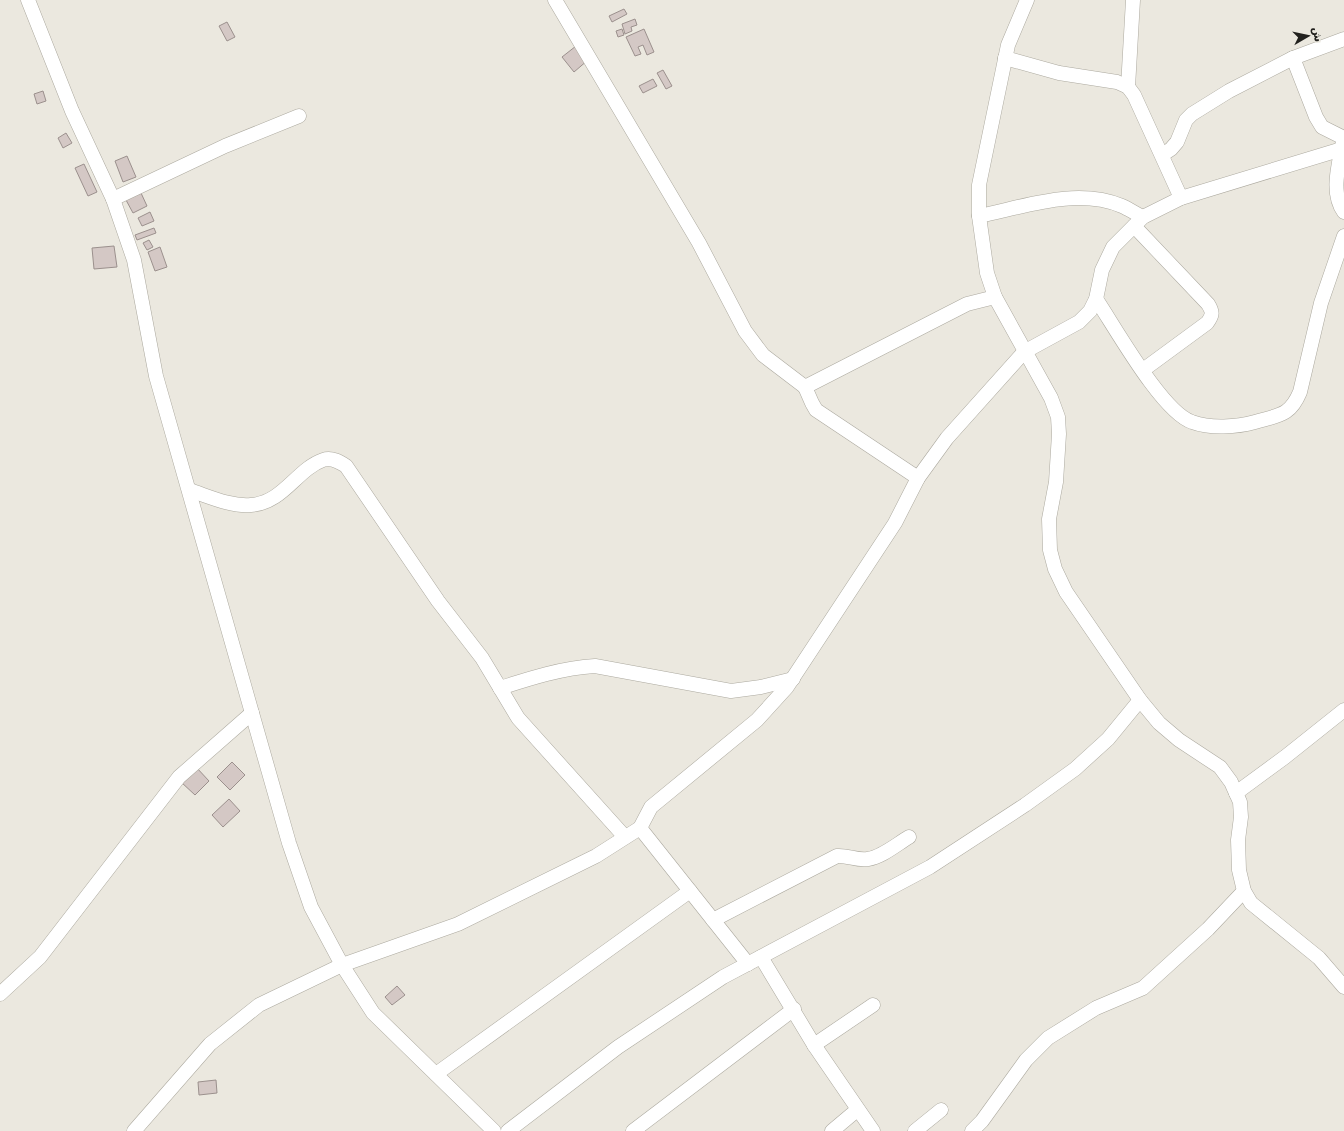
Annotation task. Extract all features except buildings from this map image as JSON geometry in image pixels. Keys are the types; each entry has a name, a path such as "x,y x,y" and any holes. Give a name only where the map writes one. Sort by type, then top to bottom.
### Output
{"street":[{"path":"28,0 72,111 113,200 134,260 156,376 289,843 311,907 342,965 373,1013 494,1131"},
{"path":"555,0 699,243 745,331 763,355 805,387 816,410 918,478"},
{"path":"1027,0 1008,46 1005,58 979,185 979,216 987,273 994,297 1051,398 1058,417 1059,434 1056,482 1049,520 1050,550 1056,569 1066,592 1140,700 1159,723 1179,740 1220,767 1231,782 1240,802 1241,816 1238,840 1239,870 1244,890 1251,903 1319,958 1344,987"},
{"path":"1128,86 1134,0"},
{"path":"1162,155 1171,149 1177,142 1186,120 1192,114 1229,91 1293,58 1344,39"},
{"path":"1005,58 1059,73 1117,82 1128,86 1134,95 1181,198"},
{"path":"1293,58 1316,117 1322,127 1343,142"},
{"path":"113,200 225,146 299,116"},
{"path":"134,1131 210,1044 259,1005 342,965 458,924 596,856 640,828 651,807 757,720 793,679 894,523 918,478 947,438 1024,352 1079,322 1090,311 1096,299 1102,270 1112,248 1139,222 1181,198 1343,142"},
{"path":"1343,142 1337,180 1338,204 1344,212"},
{"path":"979,216 1066,198 1095,199 1121,205 1139,222 1208,304 1212,311 1212,317 1207,323 1143,370"},
{"path":"1096,299 1157,392 1174,411 1192,422 1215,426 1247,424 1285,414 1295,405 1300,392 1320,303 1344,236"},
{"path":"805,387 967,304 994,297"},
{"path":"189,490 235,504 252,505 266,501 282,492 313,466 324,459 336,460 346,466 438,601 482,658 518,718 534,738 625,837"},
{"path":"500,688 551,672 577,667 595,666 731,691 761,687 793,679"},
{"path":"508,1131 618,1047 723,977 930,867 1025,805 1075,769 1108,739 1140,700"},
{"path":"1236,793 1285,757 1344,710"},
{"path":"0,994 40,957 179,777 252,713"},
{"path":"640,828 748,964"},
{"path":"714,920 837,856 845,855 867,860 909,837"},
{"path":"972,1131 982,1121 1026,1060 1048,1038 1069,1023 1102,1005 1143,988 1208,929 1244,890"},
{"path":"436,1074 690,891"},
{"path":"761,957 794,1009 814,1045 872,1131"},
{"path":"814,1045 873,1004"},
{"path":"633,1131 794,1009"},
{"path":"832,1131 857,1110"},
{"path":"915,1131 941,1110"}]}
